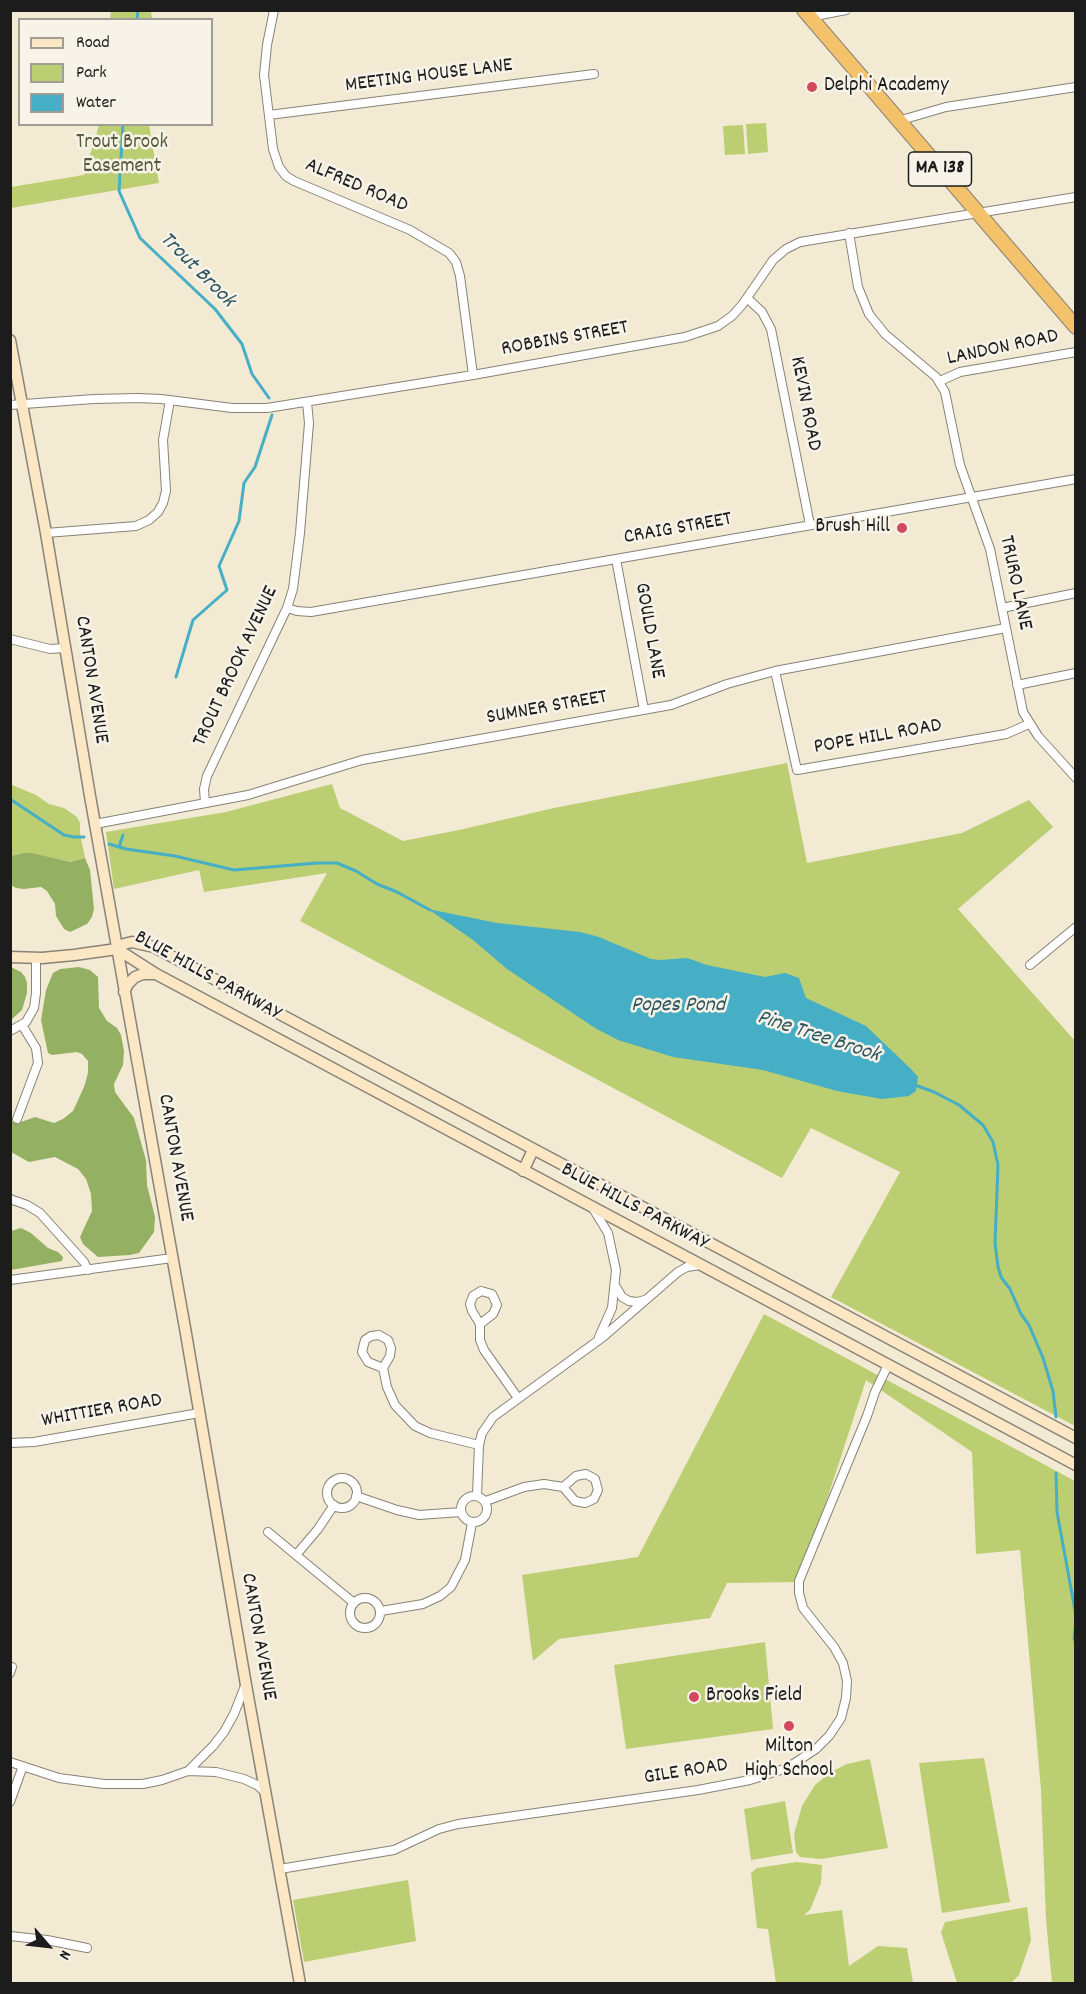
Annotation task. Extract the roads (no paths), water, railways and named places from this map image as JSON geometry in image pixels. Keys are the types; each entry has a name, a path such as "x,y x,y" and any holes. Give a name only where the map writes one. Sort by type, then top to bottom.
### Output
{"highway":[{"name":"MA 138","path":"807,14 1076,327"}],"main road":[{"name":"CANTON AVENUE","path":"10,339 16,405 26,418 124,992 300,1983"},
{"name":"BLUE HILLS PARKWAY","path":"1076,1438 161,951 147,944 132,942 117,949 156,974 1076,1465"},
{"path":"10,957 36,958 117,949"},
{"path":"156,974 151,968 150,961 153,955 161,951"},
{"path":"124,992 135,977 143,974 156,974"},
{"path":"523,1171 533,1150"}],"street":[{"name":"ALFRED ROAD","path":"274,10 264,75 275,156 286,176 299,184 410,230 439,246 453,257 460,276 473,375"},
{"path":"807,14 846,10"},
{"name":"MEETING HOUSE LANE","path":"269,115 594,74"},
{"path":"898,121 946,107 1076,87"},
{"name":"ROBBINS STREET","path":"16,405 101,399 170,400 245,409 307,402 473,375 693,335 725,321 747,298 773,260 793,245 808,239 1076,196"},
{"name":"LANDON ROAD","path":"849,233 858,286 869,314 878,327 940,381 960,372 1076,351"},
{"name":"KEVIN ROAD","path":"747,298 762,312 771,329 810,525"},
{"name":"TRURO LANE","path":"940,381 947,398 960,465 987,538 1023,712 1029,724 1074,775"},
{"path":"46,533 136,526 149,520 158,512 166,491 163,440 170,400"},
{"name":"TROUT BROOK AVENUE","path":"206,803 204,789 207,776 287,608 293,589 309,423 307,402"},
{"name":"CRAIG STREET","path":"287,608 311,612 1076,479"},
{"name":"GOULD LANE","path":"616,559 644,710"},
{"path":"1002,608 1076,593"},
{"name":"SUMNER STREET","path":"95,824 266,791 350,763 644,710 679,702 728,684 775,671 1006,628"},
{"path":"10,639 50,649 65,648"},
{"name":"POPE HILL ROAD","path":"775,671 796,770 1006,734 1029,724"},
{"path":"1017,685 1076,673"},
{"path":"1030,964 1076,927"},
{"path":"10,1031 22,1025 32,1013 36,1003 36,958"},
{"path":"17,1119 38,1063 36,1048 22,1025"},
{"path":"10,1198 40,1213 84,1262 88,1270"},
{"path":"592,1208 602,1222 610,1240 615,1262 615,1285 609,1316 595,1343"},
{"path":"10,1280 172,1258"},
{"path":"477,1495 479,1445 489,1422 498,1412 595,1343 678,1272 687,1267 699,1265"},
{"path":"615,1285 619,1293 629,1301 645,1300"},
{"path":"480,1324 480,1340 483,1350 518,1398"},
{"path":"383,1368 368,1362 362,1354 363,1343 371,1336 384,1337 391,1345 391,1353 383,1368 387,1387 398,1410 410,1422 430,1433 479,1445"},
{"name":"GILE ROAD","path":"280,1869 399,1848 434,1831 452,1826 698,1790 750,1780 787,1768 816,1749 829,1736 841,1718 847,1681 843,1664 834,1647 803,1608 798,1593 800,1581 875,1392 888,1365"},
{"name":"WHITTIER ROAD","path":"10,1443 34,1442 199,1413"},
{"path":"486,1501 535,1485 563,1487 576,1476 586,1474 595,1479 598,1490 594,1499 582,1503 574,1500 563,1487"},
{"path":"344,1478 352,1482 356,1489 356,1496 348,1506 341,1508 334,1505 329,1500 328,1490 331,1483 344,1478"},
{"path":"477,1495 482,1496 486,1501 487,1509 484,1517 472,1522 465,1519 461,1512 465,1501 477,1495"},
{"path":"356,1496 419,1515 461,1512"},
{"path":"296,1555 334,1505"},
{"path":"381,1611 429,1602 451,1587 465,1560 472,1522"},
{"path":"268,1532 354,1603"},
{"path":"362,1598 370,1598 377,1603 381,1611 374,1625 367,1628 359,1627 351,1618 350,1610 354,1603 362,1598"},
{"path":"188,1771 224,1732 246,1685"},
{"path":"10,1762 68,1780 114,1785 153,1782 188,1771 231,1774 250,1781 265,1792"},
{"path":"10,1802 23,1766"},
{"path":"10,1936 87,1948"}],"water":[{"name":"Popes Pond","path":"428,909 497,923 580,932 599,937 651,959 687,958 707,965 765,977 785,973 799,978 806,998 866,1026 911,1069 918,1077 916,1091 909,1096 882,1099 837,1091 763,1070 673,1057 618,1040 595,1028 507,969 473,940"}],"waterway":[{"name":"Trout Brook","path":"137,18 138,10"},
{"name":"Trout Brook","path":"123,126 119,191 140,238 215,309 242,344 252,374 269,398"},
{"name":"Trout Brook","path":"176,677 193,620 227,590 219,566 239,521 244,483 255,467 272,415"},
{"name":"Pine Tree Brook","path":"10,799 64,835 84,837"},
{"name":"Trout Brook","path":"119,847 123,835"},
{"name":"Pine Tree Brook","path":"109,844 234,870 337,863 430,910"},
{"name":"Pine Tree Brook","path":"915,1085 959,1105 983,1125 993,1142 998,1165 995,1243 998,1267 1001,1277 1029,1325 1043,1358 1053,1391 1056,1417"},
{"name":"Pine Tree Brook","path":"1056,1473 1057,1512 1076,1616"},
{"name":"Pine Tree Brook","path":"1076,1621 1074,1638 1076,1646"}],"place":[{"name":"Delphi Academy","path":"812,87"},
{"name":"Brush Hill","path":"902,528"},
{"name":"Brooks Field","path":"694,1697"},
{"name":"Milton High School","path":"789,1726"}],"park label":[{"name":"Trout Brook Easement","path":"122,156"}]}
